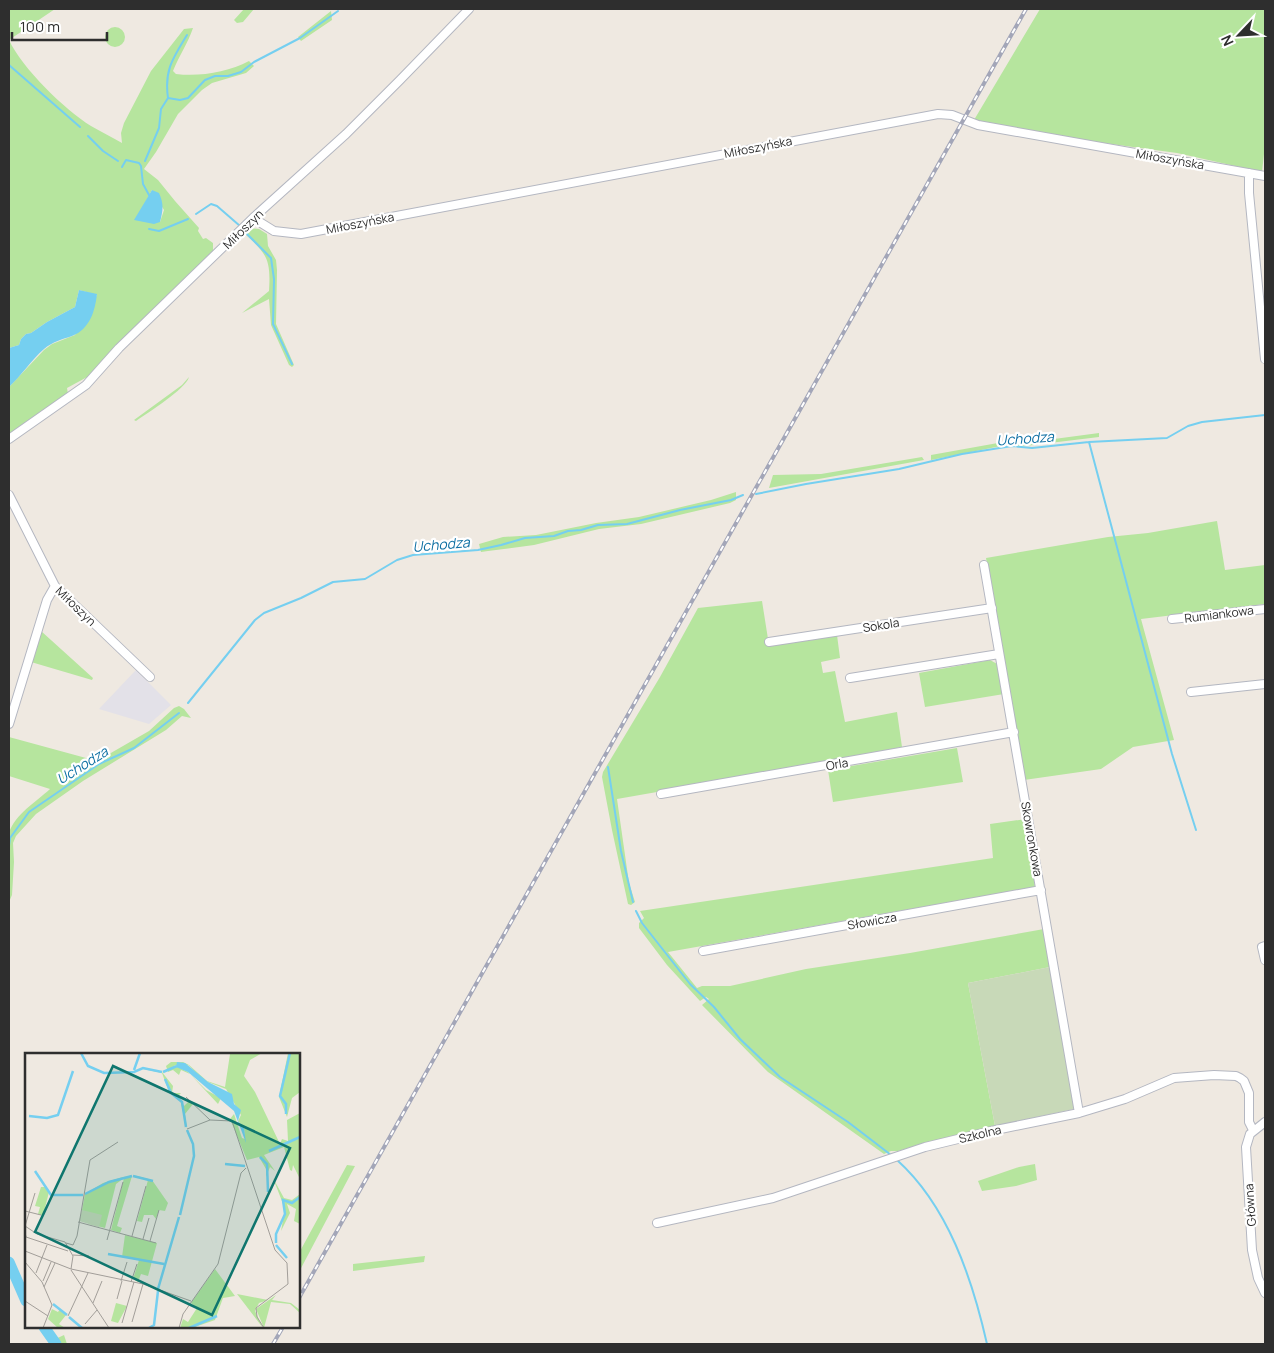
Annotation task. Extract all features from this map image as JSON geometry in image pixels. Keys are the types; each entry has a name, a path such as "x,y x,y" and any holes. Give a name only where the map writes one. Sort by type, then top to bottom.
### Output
{"street":[{"name":"Miłoszyn","path":"9,439 86,386 119,348 253,218 346,134 469,9"},
{"name":"Miłoszyńska","path":"253,218 274,231 301,234 938,114 952,115 978,125 1265,176"},
{"path":"1249,173 1249,193 1265,359"},
{"name":"Miłoszyn","path":"9,495 55,586 150,677"},
{"name":"Skowronkowa","path":"984,565 1080,1113"},
{"path":"9,724 47,600 55,586"},
{"name":"Sokola","path":"769,642 992,608"},
{"name":"Rumiankowa","path":"1172,619 1265,609"},
{"path":"850,678 999,654"},
{"path":"1191,692 1265,684"},
{"name":"Orla","path":"660,794 1014,732"},
{"name":"Słowicza","path":"703,951 1041,890"},
{"path":"1265,946 1262,946 1265,960"},
{"name":"Szkolna","path":"657,1223 773,1198 925,1146 1080,1113 1125,1099 1174,1078 1236,1076 1244,1081 1249,1092 1249,1122 1253,1130"},
{"path":"1253,1130 1265,1122"},
{"name":"Główna","path":"1253,1130 1247,1140 1246,1147 1252,1250 1258,1278 1265,1293"}],"shaded area":[{"path":"136,670 171,705 149,724 99,709"}],"green space":[{"path":"9,9 55,9 9,40"},
{"path":"244,9 254,9 243,22 237,23 234,20"},
{"path":"1040,9 1265,9 1265,145 1262,172 1177,153 1082,140 974,120"},
{"path":"331,11 332,20 301,41 298,37"},
{"path":"115,27 122,30 125,37 122,44 115,47 108,44 105,37 108,30"},
{"path":"193,28 173,71 176,74 214,73 249,61 254,66 246,73 212,83 202,90 178,114 144,169 158,180 199,228 198,231 203,239 206,238 213,243 213,254 96,370 67,388 68,394 9,434 9,387 44,350 52,344 75,335 97,295 79,290 75,307 31,333 26,334 21,339 19,345 9,348 9,40 24,63 45,88 69,110 91,126 122,143 121,133 124,123 151,71 184,29","holes":["152,190 164,210 160,222 145,203"]},
{"path":"249,228 259,229 267,234 268,246 276,260 276,324 294,365 292,367 289,365 271,325 269,299 242,313 269,291 268,264 263,252 244,233"},
{"path":"189,377 181,388 174,394 136,421 134,420 182,385"},
{"path":"1099,433 1099,437 1025,446 1006,445 931,460 931,455 1009,441 1039,441"},
{"path":"922,457 924,460 769,488 773,475 821,474"},
{"path":"736,492 736,500 730,503 641,524 599,529 534,545 481,552 479,544 503,537 536,535 639,517 711,500"},
{"path":"1217,521 1225,570 1265,565 1265,604 1141,619 1174,740 1133,747 1101,769 1024,780 986,558"},
{"path":"762,601 768,639 837,635 840,658 821,662 823,673 835,671 845,722 897,712 902,747 617,799 629,883 635,902 631,905 628,904 612,830 602,777 603,772 660,677 698,608"},
{"path":"41,631 93,678 92,680 31,662"},
{"path":"990,660 999,665 1004,694 925,707 919,673"},
{"path":"179,706 191,718 182,716 166,730 83,781 36,814 16,836 13,843 12,895 9,902 9,833 21,814 50,789 9,776 9,737 97,761 149,731 174,708"},
{"path":"957,748 963,782 833,802 828,770"},
{"path":"1026,819 1035,887 668,952 697,988 702,986 730,986 806,969 1044,929 1050,967 968,983 995,1126 884,1154 768,1072 702,1005 709,999 706,997 700,1001 667,965 639,928 639,923 644,918 640,911 993,858 990,824"},
{"path":"1050,967 1074,1109 995,1126 968,983"},
{"path":"1035,1164 1037,1180 1016,1186 982,1191 978,1181 1019,1167"},
{"path":"347,1165 355,1166 300,1270 300,1251"},
{"path":"425,1256 424,1262 353,1271 353,1264"},
{"path":"64,1335 67,1344 49,1344 49,1342"}],"water":[{"path":"152,190 159,193 162,200 160,222 154,224 134,220"},
{"path":"79,290 97,294 93,313 87,324 78,333 44,349 9,387 9,348 19,345 21,339 26,334 31,333 75,307"}],"waterway":[{"path":"145,161 159,128 161,109 168,98 180,100 188,98 205,80 215,76 228,76 241,72 254,62 300,38 338,11"},
{"path":"168,98 167,80 171,65 187,35"},
{"path":"9,65 80,127"},
{"path":"88,136 103,151 118,161"},
{"path":"122,167 126,160 139,163 143,184 149,195"},
{"path":"196,214 211,204 217,206 240,226"},
{"path":"149,229 159,231 188,219"},
{"path":"245,232 271,258 274,279 273,324 292,364"},
{"name":"Uchodza","path":"756,494 899,469 962,454 1012,446 1032,448 1089,442 1167,438 1188,426 1202,422 1265,415"},
{"path":"1089,442 1172,754 1196,830"},
{"name":"Uchodza","path":"188,703 255,620 264,613 333,582 365,579 397,560 413,555 478,550 525,538 554,536 598,525 627,524 680,510 731,500 743,495"},
{"name":"Uchodza","path":"9,846 10,838 29,812 99,764 134,748 179,713"},
{"path":"608,767 621,851 633,902"},
{"path":"636,911 642,923 690,984 714,1007 740,1039 780,1077 848,1122 891,1155"},
{"path":"897,1160 915,1178 930,1199 956,1244 974,1294 987,1344"},
{"path":"9,1262 25,1299"},
{"path":"45,1328 56,1344"}],"railway":[{"path":"300,1296 1026,9"},
{"path":"273,1344 282,1328"}]}
